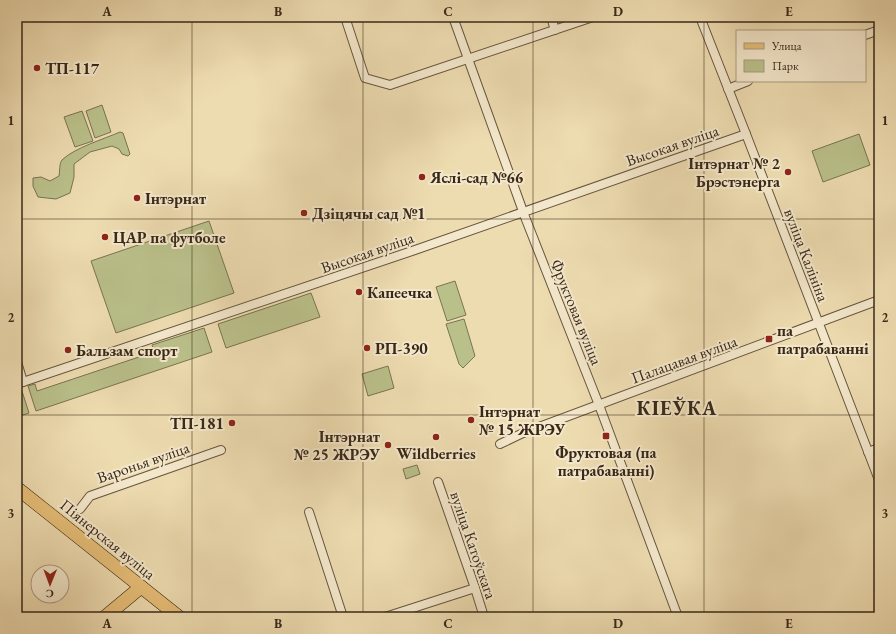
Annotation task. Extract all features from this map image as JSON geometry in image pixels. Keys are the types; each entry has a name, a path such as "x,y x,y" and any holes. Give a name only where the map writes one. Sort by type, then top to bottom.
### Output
{"main road":[{"name":"Піянерская вуліца","path":"17,488 179,617"},
{"path":"105,617 141,587"}],"street":[{"path":"345,17 365,78 390,85 593,17"},
{"name":"Фруктовая вуліца","path":"453,17 523,212 599,405 678,617"},
{"path":"550,17 556,30"},
{"name":"вуліца Калініна","path":"700,17 879,480"},
{"path":"866,35 879,30"},
{"path":"728,89 746,82"},
{"name":"Высокая вуліца","path":"20,383 292,292 746,134"},
{"name":"Палацавая вуліца","path":"500,444 511,438 879,300"},
{"path":"17,362 20,383"},
{"path":"868,452 879,448"},
{"name":"Варонья вуліца","path":"80,509 90,496 221,450"},
{"name":"вуліца Катоўскага","path":"438,482 484,617"},
{"path":"309,512 343,617"},
{"path":"385,617 475,588"}],"green space":[{"path":"102,105 111,132 95,138 86,111"},
{"path":"82,111 93,141 75,147 64,117"},
{"path":"120,132 123,133 130,154 128,156 122,154 119,149 112,146 90,152 74,164 74,177 70,193 56,199 38,197 33,186 33,178 41,177 50,181 59,176 61,162 67,156 81,148"},
{"path":"859,134 870,165 823,182 812,151"},
{"path":"209,221 234,293 116,333 91,261"},
{"path":"455,281 466,315 447,321 436,287"},
{"path":"311,293 320,317 226,348 218,324"},
{"path":"464,319 475,356 463,368 459,364 446,324"},
{"path":"204,328 212,352 36,411 28,386 35,384 37,391 154,352 152,345"},
{"path":"388,366 394,388 368,396 362,374"},
{"path":"21,388 29,413 17,417 17,390"},
{"path":"417,465 420,474 406,479 403,469"}],"place":[{"name":"ТП-117","path":"37,68"},
{"name":"Інтэрнат № 2 Брэстэнерга","path":"788,172"},
{"name":"Яслі-сад №66","path":"422,177"},
{"name":"Інтэрнат","path":"137,198"},
{"name":"Дзіцячы сад №1","path":"304,213"},
{"name":"ЦАР па футболе","path":"105,237"},
{"name":"Капеечка","path":"359,292"},
{"name":"па патрабаванні","path":"769,339"},
{"name":"РП-390","path":"367,348"},
{"name":"Бальзам спорт","path":"68,350"},
{"name":"Інтэрнат № 15 ЖРЭУ","path":"471,420"},
{"name":"ТП-181","path":"232,423"},
{"name":"Фруктовая (па патрабаванні)","path":"606,436"},
{"name":"Wildberries","path":"436,437"},
{"name":"Інтэрнат № 25 ЖРЭУ","path":"388,445"}],"district":[{"name":"КІЕЎКА","path":"677,408"}]}
